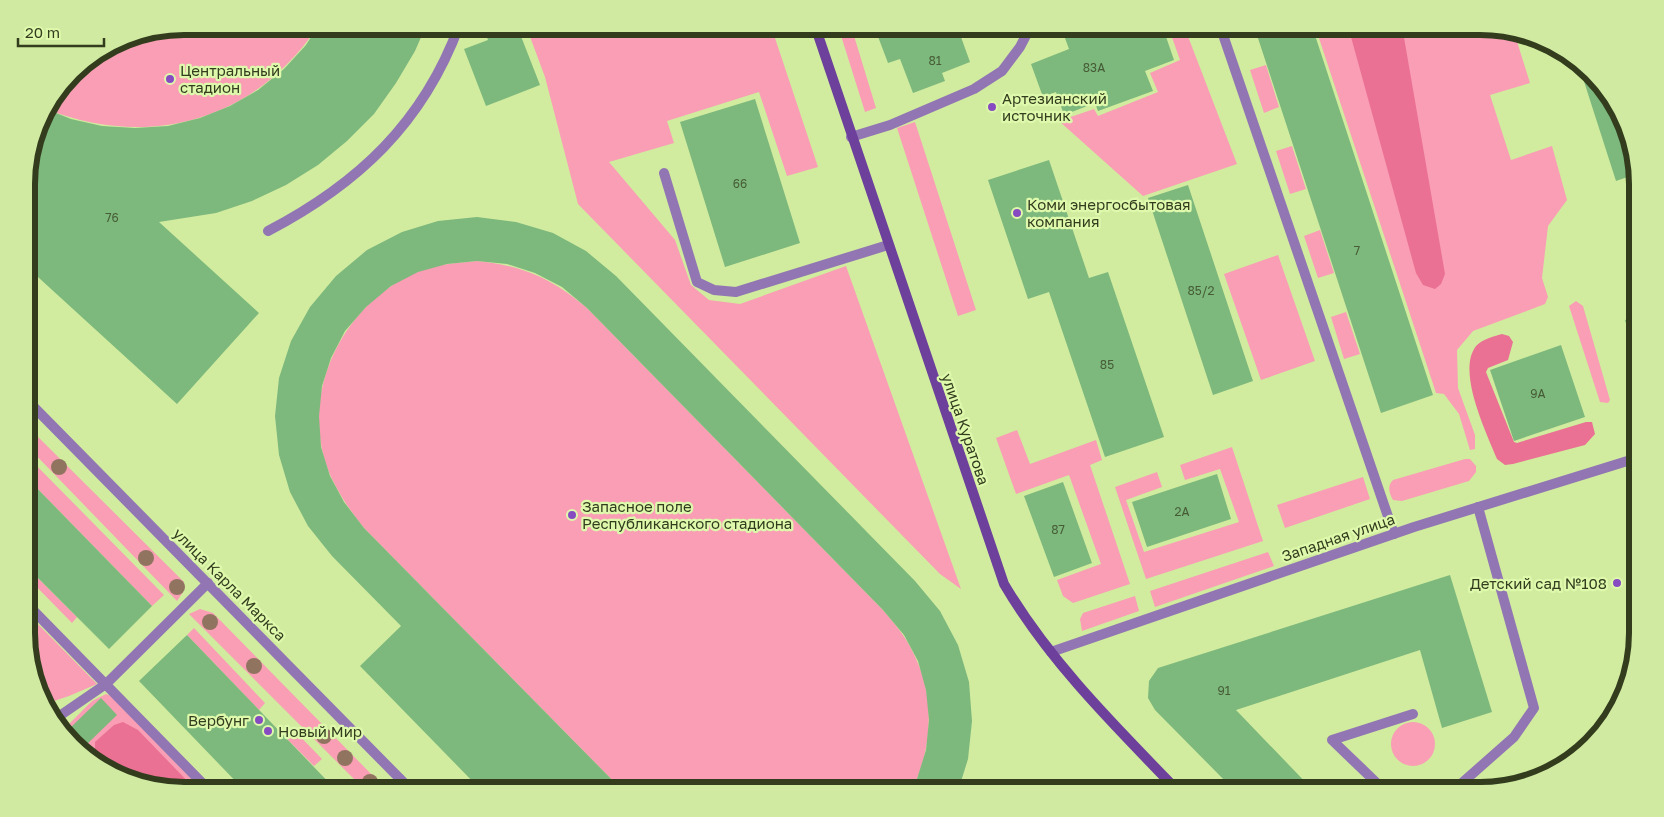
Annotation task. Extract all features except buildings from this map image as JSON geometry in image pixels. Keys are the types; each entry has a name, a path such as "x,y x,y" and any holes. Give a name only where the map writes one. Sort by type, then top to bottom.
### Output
{"street":[{"path":"268,231 332,194 387,145 412,114 434,80 455,35"},
{"name":"улица Куратова","path":"818,35 1004,584 1026,622 1091,700 1170,782"},
{"path":"851,137 890,124 974,89 1002,70 1020,47 1026,35"},
{"path":"1223,35 1394,534"},
{"path":"664,173 697,282 714,290 736,292 888,245"},
{"name":"улица Карла Маркса","path":"35,408 403,782"},
{"name":"Западная улица","path":"1051,652 1394,534 1629,460"},
{"path":"1463,782 1514,737 1534,708 1478,507"},
{"path":"60,716 106,684 208,583"},
{"path":"35,611 201,782"},
{"path":"1376,782 1332,740 1413,714"},
{"path":"397,782 400,779"}],"shaded area":[{"name":"Центральный стадион","path":"175,35 311,35 293,58 264,84 232,104 198,118 161,126 124,127 85,121 54,112 66,93 93,66 127,46 155,38"},
{"path":"529,35 774,35 818,167 787,176 759,92 667,121 674,143 609,162 675,240 691,285 709,300 740,304 846,266 961,589 940,574 578,204 545,77"},
{"path":"841,35 854,35 876,108 865,112"},
{"path":"1171,35 1187,35 1237,164 1143,196 1059,121 1094,109 1098,116 1158,92 1150,73 1180,60"},
{"path":"1318,35 1480,35 1516,40 1530,83 1490,95 1511,160 1552,146 1567,200 1548,226 1542,278 1548,297 1545,304 1473,331 1457,350 1458,388 1475,435 1475,449 1470,450 1459,414 1444,394 1436,393"},
{"path":"1350,35 1404,35 1445,274 1441,284 1435,289 1423,285 1416,273"},
{"path":"1266,65 1279,107 1264,113 1250,70"},
{"path":"915,122 976,310 958,316 897,128"},
{"path":"1292,146 1306,189 1290,194 1276,151"},
{"path":"1320,230 1334,273 1318,278 1304,236"},
{"path":"1278,255 1315,361 1261,380 1224,274"},
{"name":"Запасное поле Республиканского стадиона","path":"477,261 523,270 549,281 587,308 883,610 906,640 914,654 923,676 927,693 929,726 927,743 915,782 614,782 364,528 334,484 322,447 319,417 323,386 332,357 347,330 367,307 390,287 424,269 447,264"},
{"path":"1576,301 1583,306 1610,400 1608,403 1600,402 1569,306"},
{"path":"1346,312 1360,354 1344,359 1331,317"},
{"path":"1502,334 1509,336 1513,342 1508,360 1488,368 1486,372 1514,442 1517,443 1586,422 1592,422 1595,434 1585,445 1513,464 1505,465 1497,459 1475,402 1469,369 1471,356 1477,345 1486,339"},
{"path":"1017,430 1030,464 1096,440 1102,460 1090,465 1130,584 1073,603 1063,596 1057,580 1101,564 1069,475 1016,494 996,438"},
{"path":"35,434 184,582 183,592 177,601 35,454"},
{"path":"1232,447 1263,541 1146,579 1115,487 1157,472 1162,487 1126,500 1144,552 1239,522 1220,469 1185,480 1180,465"},
{"path":"1470,459 1476,466 1476,472 1469,481 1402,501 1393,500 1390,495 1390,485 1393,480"},
{"path":"35,464 164,595 152,606 35,486"},
{"path":"1363,477 1370,499 1285,528 1277,505"},
{"path":"1268,552 1274,566 1155,607 1150,591"},
{"path":"35,575 77,617 72,623 35,585"},
{"path":"1135,596 1139,611 1082,631 1080,619 1083,613"},
{"path":"200,609 213,613 376,779 375,782 357,782 189,614"},
{"path":"35,621 97,684 52,702 50,699 43,681 36,652"},
{"path":"194,628 265,703 259,710 187,635"},
{"path":"106,694 111,696 194,782 165,781 146,777 118,767 101,757 86,745 68,725 92,701"},
{"path":"123,722 138,730 188,782 165,781 146,777 118,767 101,757 96,753 95,742 114,725"},
{"path":"1409,722 1417,722 1429,728 1435,744 1429,760 1417,766 1409,766 1397,760 1391,748 1391,740 1397,728"},
{"path":"292,728 322,759 314,766 284,736"}],"place":[{"name":"Центральный стадион","path":"170,79"},
{"name":"Артезианский источник","path":"992,107"},
{"name":"Коми энергосбытовая компания","path":"1017,213"},
{"name":"Запасное поле Республиканского стадиона","path":"572,515"},
{"name":"Детский сад №108","path":"1617,583"},
{"name":"Вербунг","path":"259,720"},
{"name":"Новый Мир","path":"268,731"}]}
